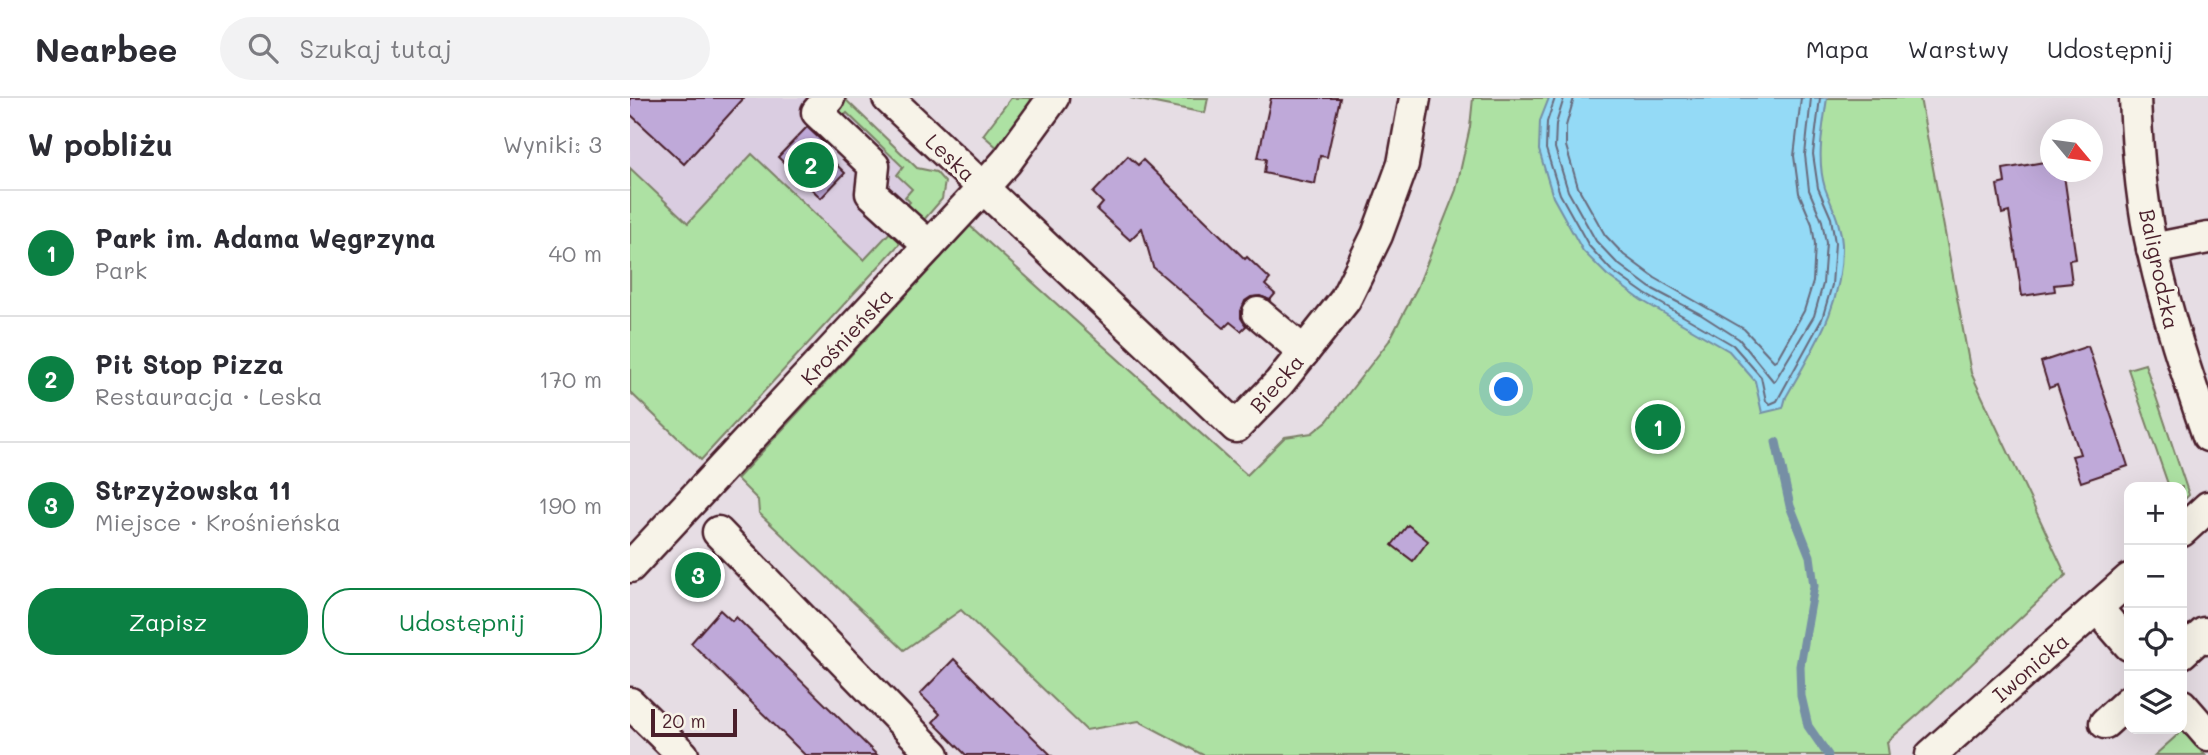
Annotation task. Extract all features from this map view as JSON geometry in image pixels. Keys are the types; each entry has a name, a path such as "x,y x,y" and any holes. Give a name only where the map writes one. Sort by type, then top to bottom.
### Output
{"street":[{"path":"829,98 817,112 874,166 871,193 929,246"},
{"name":"Leska","path":"888,98 983,188"},
{"name":"Krośnieńska","path":"630,567 983,188 1007,161 1053,98"},
{"name":"Biecka","path":"983,188 1236,427 1279,383 1345,300 1377,235 1403,164 1415,98"},
{"name":"Baligrodzka","path":"2135,98 2137,146 2152,249 2179,351 2208,436"},
{"path":"2152,249 2208,239"},
{"path":"1258,313 1304,352"},
{"path":"2187,526 2208,507"},
{"path":"718,532 934,755"},
{"name":"Iwonicka","path":"1931,755 2124,584"},
{"path":"2097,608 2124,639"},
{"path":"2187,648 2204,633 2208,638"},
{"path":"630,703 683,755"},
{"path":"2105,723 2124,706"},
{"path":"2187,711 2208,735"}],"shaded area":[{"path":"630,98 835,98 916,177 910,211 865,260 752,155 688,223 630,168"}],"green space":[{"path":"844,98 917,168 936,172 945,182 942,199 923,221 903,209 910,202 905,197 912,189 897,175 903,167 847,113 840,120 837,110"},
{"path":"1011,98 1030,98 1032,102 999,149 983,135"},
{"path":"1130,98 1208,98 1205,113"},
{"path":"1473,98 1920,98 1971,373 2066,575 1887,742 1889,755 1203,755 1139,721 1086,730 961,610 904,650 759,513 758,500 737,479 970,226 1247,475 1285,437 1312,433 1327,421 1389,341 1417,288 1456,190 1470,127"},
{"path":"752,154 864,260 894,228 903,240 701,460 630,392 630,168 688,223"},
{"path":"2145,364 2185,482 2167,482 2128,369"},
{"path":"2179,734 2187,734 2205,755 2155,755"}],"water":[{"path":"1549,98 1827,98 1821,166 1825,188 1840,229 1841,266 1838,287 1825,324 1786,397 1783,408 1762,413 1755,381 1729,351 1641,300 1607,275 1583,251 1553,197 1539,150 1540,121"}],"building":[{"path":"630,98 744,98 684,164 630,114"},
{"path":"1271,98 1340,98 1327,157 1320,156 1315,184 1264,173 1266,159 1258,158"},
{"path":"807,127 824,143 819,148 845,173 821,198 778,157"},
{"path":"1128,156 1138,165 1143,160 1245,259 1247,257 1270,279 1265,285 1275,294 1270,300 1260,296 1245,301 1241,318 1246,326 1241,331 1230,322 1224,328 1153,267 1142,228 1130,240 1097,210 1103,203 1093,193"},
{"path":"2040,163 2040,182 2065,182 2076,259 2069,260 2072,283 2054,285 2055,291 2022,296 2009,212 2002,214 1997,185 2005,183 2003,169"},
{"path":"2088,346 2128,466 2081,482 2072,456 2080,454 2057,385 2049,388 2041,362"},
{"path":"1408,525 1428,541 1413,561 1392,545"},
{"path":"720,610 732,621 736,617 877,755 805,755 691,643"},
{"path":"954,659 1051,755 966,755 933,722 940,714 920,694"}],"waterway":[{"path":"1776,442 1790,506 1810,556 1814,586 1800,666 1801,696 1808,726 1828,755"}],"place":[{"name":"Pit Stop Pizza","path":"811,165"},
{"name":"Park im. Adama Węgrzyna","path":"1658,427"},
{"name":"Strzyżowska 11","path":"698,575"}]}
